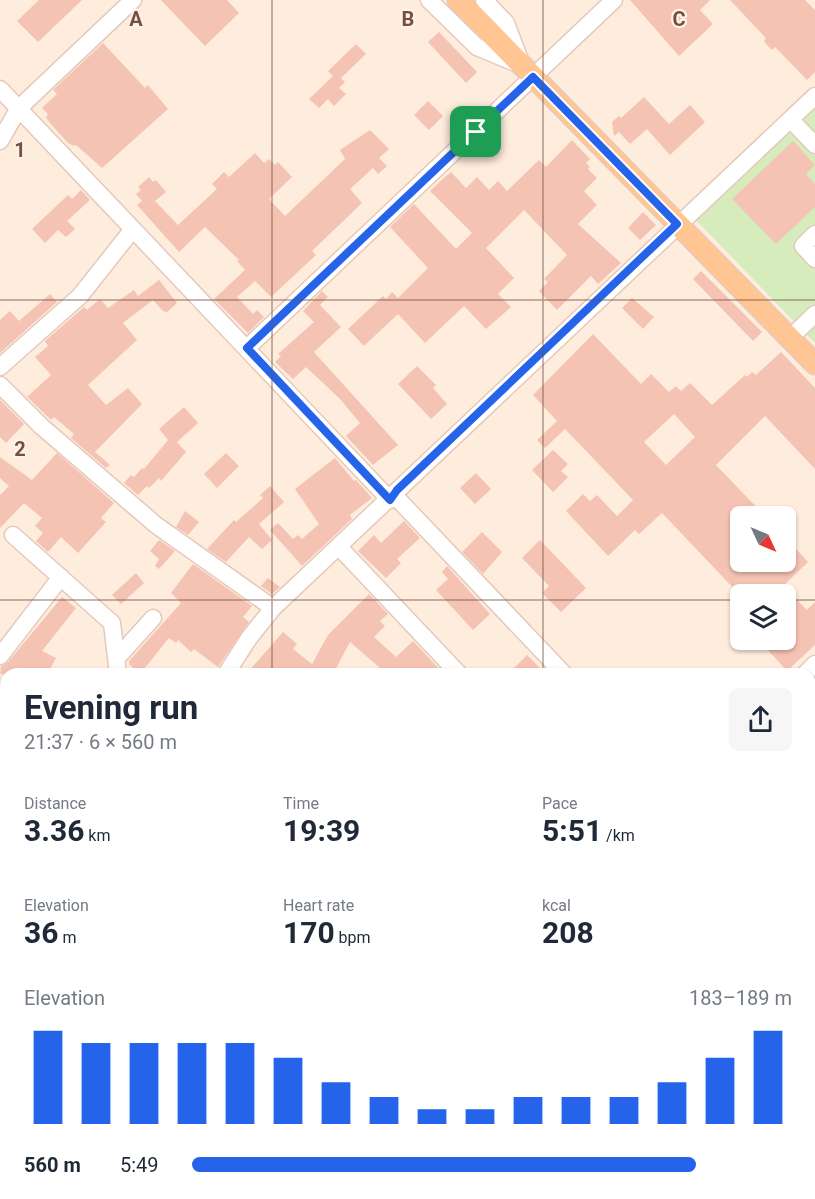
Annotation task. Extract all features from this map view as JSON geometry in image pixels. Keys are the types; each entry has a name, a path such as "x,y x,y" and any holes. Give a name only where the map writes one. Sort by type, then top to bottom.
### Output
{"main road":[{"path":"458,0 815,364"}],"street":[{"path":"0,141 19,108 133,0"},
{"path":"429,0 477,47 528,72"},
{"path":"484,0 506,23 528,72"},
{"path":"247,348 528,72 614,0"},
{"path":"0,90 558,668"},
{"path":"230,668 249,638 273,608 392,498 397,490 726,177 736,173 815,96"},
{"path":"790,120 815,145"},
{"path":"0,367 80,296 133,229"},
{"path":"815,234 803,246 815,259"},
{"path":"790,338 815,314"},
{"path":"0,385 41,426 156,525 273,608"},
{"path":"13,535 112,623 117,666"},
{"path":"339,547 453,668"},
{"path":"0,656 61,577"},
{"path":"117,666 153,618"}],"green space":[{"path":"815,107 815,343 696,220"}],"building":[{"path":"39,0 82,0 38,42 17,21"},
{"path":"161,0 227,0 239,13 205,46"},
{"path":"630,0 710,0 700,10 713,24 679,56"},
{"path":"730,0 805,0 815,10 815,72 807,80 775,47 772,50 767,45 764,41 766,38"},
{"path":"439,32 477,72 466,83 428,42"},
{"path":"103,43 145,88 148,85 168,109 102,168 76,145 68,143 49,122 46,117 48,114 42,108 57,94 53,90"},
{"path":"356,44 366,54 341,78 345,82 339,88 346,94 334,106 328,99 319,108 309,99 333,76 328,71"},
{"path":"644,97 669,124 690,105 705,122 670,155 647,129 630,144 619,132 614,136 612,122 619,116 621,118"},
{"path":"428,101 443,116 429,130 414,115"},
{"path":"370,130 389,149 379,158 387,166 378,174 373,168 350,189 362,203 312,251 316,255 271,297 255,281 237,297 253,314 257,310 264,317 248,333 214,299 245,270 237,261 239,260 205,227 179,252 137,205 142,201 136,194 141,190 138,187 149,177 153,182 156,180 166,192 155,201 178,225 217,189 212,184 224,172 229,177 255,153 264,163 269,159 275,165 278,162 292,177 269,199 285,216 345,159 340,150"},
{"path":"572,140 590,159 586,163 590,167 588,169 597,178 584,191 597,205 578,224 621,263 598,284 591,276 557,310 539,291 548,282 544,279 567,255 524,210 486,248 514,278 498,294 511,307 486,329 464,306 425,343 398,314 364,346 348,329 383,296 386,299 392,292 398,298 428,268 390,227 414,204 456,249 472,233 430,191 451,172 466,188 477,177 489,190 498,181 507,191 539,160 546,167"},
{"path":"793,141 815,165 806,174 815,184 815,207 776,244 732,199"},
{"path":"81,190 90,200 67,221 75,229 66,237 58,230 45,243 32,229 68,195 72,199"},
{"path":"643,212 656,225 640,240 628,228"},
{"path":"701,271 762,332 753,341 693,279"},
{"path":"159,280 177,303 167,312 163,311 153,300 123,323 137,340 88,385 106,405 128,388 142,404 95,452 110,465 106,468 71,438 74,434 54,417 51,420 27,397 51,375 35,357 48,346 45,341 84,307 87,310 100,299 108,308 134,290 138,296"},
{"path":"322,291 328,297 320,305 341,327 314,352 398,445 373,465 346,436 360,423 340,399 306,367 293,379 275,362 281,356 278,354 314,322 303,311"},
{"path":"50,294 57,302 0,353 0,320 10,311 19,321"},
{"path":"632,298 654,317 643,329 622,308"},
{"path":"593,334 641,384 651,374 669,392 676,386 681,391 690,383 712,405 745,375 747,377 752,372 756,375 781,352 815,388 815,469 765,416 716,465 755,506 730,506 730,572 796,572 796,549 808,562 785,584 730,585 662,513 639,534 635,530 608,556 566,511 583,494 590,501 597,495 617,516 633,500 565,429 545,448 537,440 557,421 533,395","holes":["674,414 695,437 666,465 644,442"]},
{"path":"417,366 436,385 433,388 447,404 431,419 398,384"},
{"path":"0,400 24,424 6,443 0,437"},
{"path":"184,407 198,423 177,442 186,452 161,481 159,478 138,495 124,483 131,475 134,477 142,468 144,469 168,440 159,429"},
{"path":"553,450 568,464 561,471 568,477 553,492 532,470"},
{"path":"57,453 114,503 101,518 106,522 78,553 61,537 48,552 36,541 43,533 35,526 42,518 24,503 0,528 0,495 9,486 0,478 0,457 32,480"},
{"path":"226,453 239,466 217,488 204,474"},
{"path":"335,458 372,498 350,515 352,519 302,566 270,530 278,523 293,539 298,535 302,539 319,524 295,489"},
{"path":"476,473 491,489 475,504 460,488"},
{"path":"270,486 284,502 259,524 272,540 262,549 249,537 226,562 207,549 234,520 236,522 263,498 260,495"},
{"path":"185,511 199,522 188,535 176,527"},
{"path":"404,521 420,538 397,559 401,563 386,578 358,551 374,535 381,543"},
{"path":"482,532 502,552 483,574 462,552"},
{"path":"159,540 175,551 159,569 155,566 159,559 150,551"},
{"path":"540,540 586,588 561,612 542,593 549,586 522,558"},
{"path":"193,564 252,606 243,617 249,622 218,667 194,649 191,652 178,640 176,643 169,638 145,668 133,668 129,664 129,661 181,603 171,593"},
{"path":"447,566 490,614 473,630 436,590 448,579 442,572"},
{"path":"136,573 144,583 121,604 112,595"},
{"path":"268,578 280,587 272,594 261,586"},
{"path":"369,594 388,614 380,621 385,626 374,637 396,657 413,641 438,668 380,668 350,642 336,668 251,668 283,632 297,644 293,649 312,664 328,635"},
{"path":"62,597 76,608 42,651 56,658 50,668 1,668"},
{"path":"796,599 807,610 815,602 815,645 790,668 784,668 768,650 796,650"},
{"path":"527,655 540,668 514,668"}],"route":[{"path":"533,77 677,224 397,490 390,500 247,348 476,132 533,77"}]}
